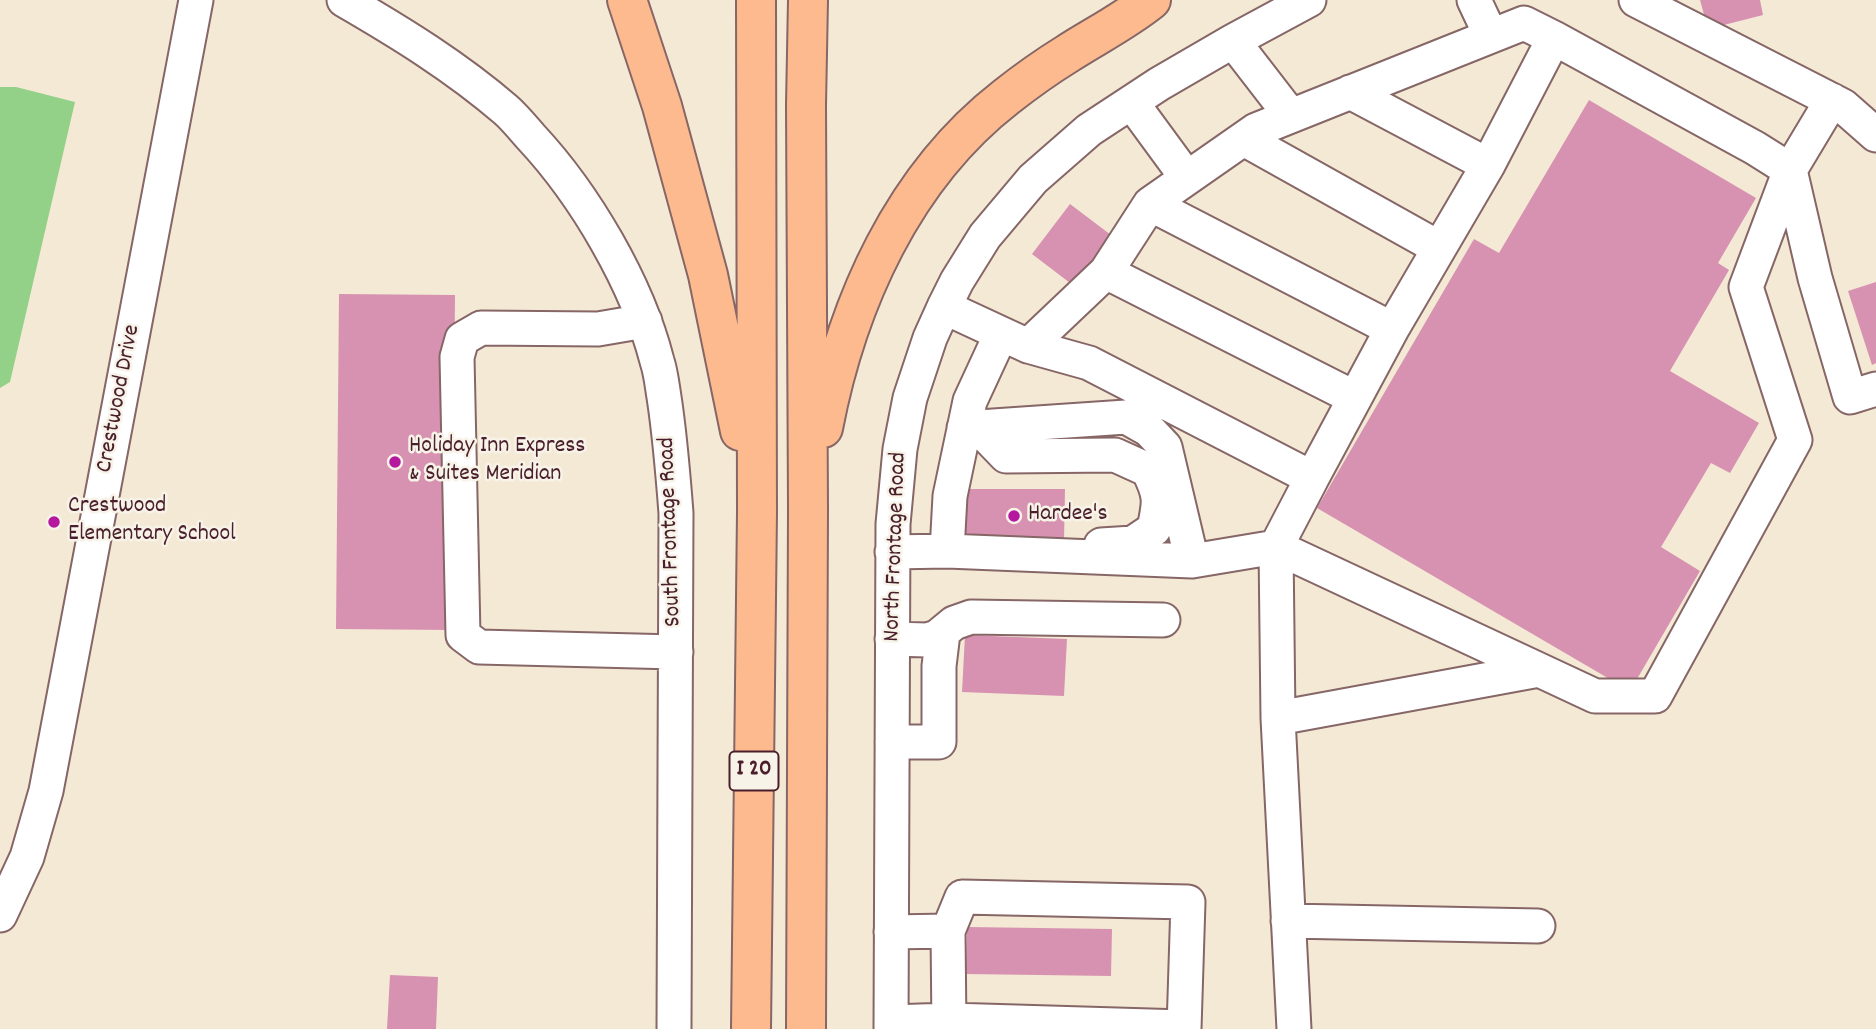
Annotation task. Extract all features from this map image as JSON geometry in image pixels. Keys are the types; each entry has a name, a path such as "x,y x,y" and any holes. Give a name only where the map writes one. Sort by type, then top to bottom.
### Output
{"highway":[{"path":"627,0 662,106 708,275 757,512"},
{"name":"I 20","path":"751,1029 757,512 757,0"},
{"name":"I 20","path":"806,1029 808,0"},
{"path":"808,509 831,388 846,337 876,263 912,198 960,138 1005,97 1151,0"}],"street":[{"name":"Crestwood Drive","path":"0,915 27,857 46,791 197,0"},
{"name":"South Frontage Road","path":"344,0 422,46 508,112 549,156 584,204 627,281 645,321 658,363 670,440 676,513 674,1029"},
{"name":"North Frontage Road","path":"891,1026 893,524 900,449 910,398 930,338 957,281 985,236 1033,179 1089,130 1159,84 1309,0"},
{"path":"1475,0 1491,36"},
{"path":"1636,0 1843,106 1876,135"},
{"path":"947,551 950,495 971,428 970,401 1015,340 1107,272 1150,204 1256,130 1491,36 1533,11 1554,38 1755,148 1790,170 1815,278 1850,397 1876,389"},
{"path":"1294,1029 1278,718 1276,547 1392,329 1488,165 1554,38"},
{"path":"1233,41 1291,116"},
{"path":"1350,92 1488,165"},
{"path":"892,552 947,551 1192,561 1276,547 1595,695 1655,696 1796,440 1746,287 1790,170 1832,100"},
{"path":"1132,103 1187,178"},
{"path":"1244,139 1439,248"},
{"path":"1150,204 1392,329"},
{"path":"1107,272 1355,397"},
{"path":"1815,278 1837,286 1866,374 1876,371"},
{"path":"944,307 1015,340 1089,363 1155,415 1312,478"},
{"path":"645,321 598,329 481,328 462,339 457,357 463,635 479,647 676,652"},
{"path":"971,428 1155,415"},
{"path":"1155,415 1192,561"},
{"path":"971,428 1006,456 1115,456 1148,470 1160,500 1154,529 1133,543 1086,547 1070,556"},
{"path":"892,639 927,640 943,633 954,623 971,617 1163,620"},
{"path":"892,742 939,742 939,667 943,633"},
{"path":"1278,718 1539,670"},
{"path":"891,1026 949,1024 1184,1028 1188,902 962,897 948,931 949,1024"},
{"path":"1288,921 1538,926"},
{"path":"891,932 948,931"}],"green space":[{"path":"0,87 16,87 75,102 10,382 0,388"}],"building":[{"path":"1700,0 1760,0 1763,15 1708,29"},
{"path":"1589,100 1756,198 1718,263 1729,270 1670,371 1759,423 1730,473 1711,463 1661,547 1700,571 1630,691 1317,508 1474,239 1499,253"},
{"path":"1070,204 1111,235 1074,286 1032,254"},
{"path":"1876,282 1876,363 1872,365 1848,291"},
{"name":"Holiday Inn Express & Suites Meridian","path":"339,294 455,295 452,630 336,629"},
{"name":"Hardee's","path":"964,489 1065,489 1064,542 964,542"},
{"path":"965,635 1067,639 1064,696 962,692"},
{"path":"967,927 1112,929 1111,976 966,974"},
{"path":"390,975 438,977 436,1029 387,1029"}],"place":[{"name":"Holiday Inn Express & Suites Meridian","path":"395,462"},
{"name":"Hardee's","path":"1014,516"},
{"name":"Crestwood Elementary School","path":"54,522"}]}
